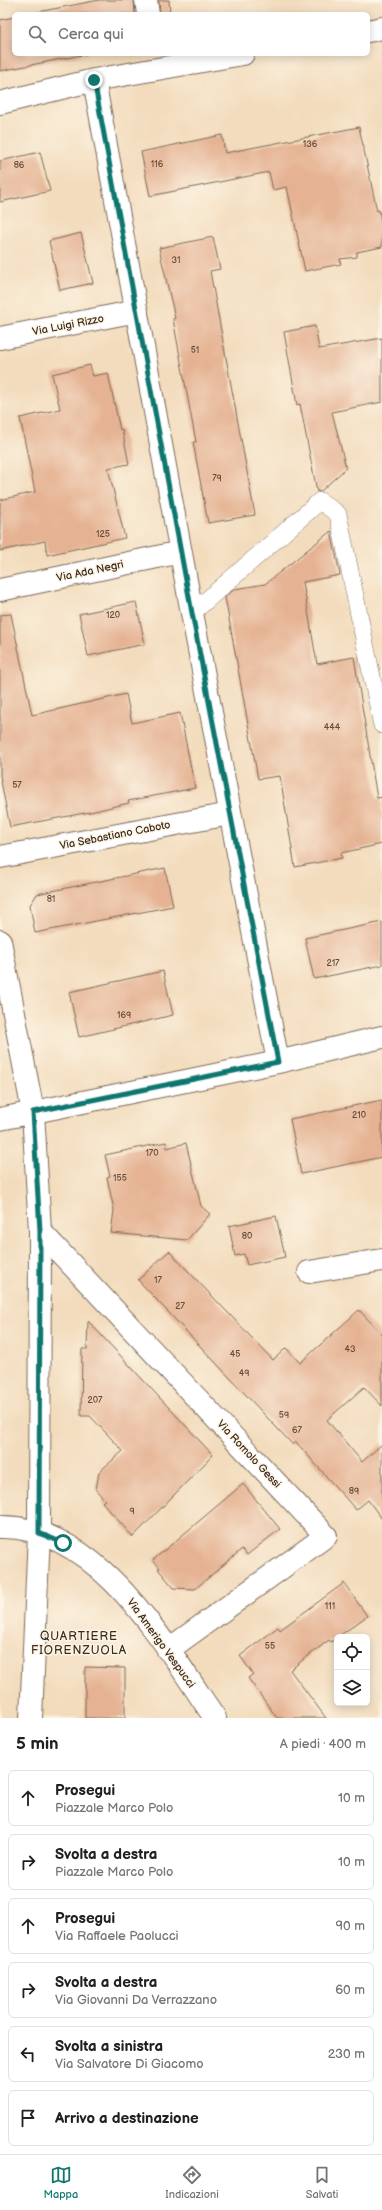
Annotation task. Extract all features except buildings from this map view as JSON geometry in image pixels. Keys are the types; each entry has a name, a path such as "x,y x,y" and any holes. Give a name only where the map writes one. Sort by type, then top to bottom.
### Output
{"street":[{"path":"146,0 148,12"},
{"path":"370,31 382,28"},
{"path":"0,103 94,80 156,62 221,56"},
{"path":"94,80 192,613 278,1062"},
{"name":"Via Luigi Rizzo","path":"0,338 137,311"},
{"name":"Via Ada Negri","path":"0,590 181,552"},
{"name":"Via Sebastiano Caboto","path":"0,857 230,814"},
{"path":"0,941 33,1112 40,1231 40,1489 31,1718"},
{"path":"0,1119 278,1062 382,1037"},
{"name":"Via Romolo Gessi","path":"40,1231 326,1536 168,1650"},
{"path":"310,1272 382,1260"},
{"name":"Via Amerigo Vespucci","path":"7,1527 39,1533 63,1543 93,1564 137,1607 215,1718"}],"lane":[{"path":"192,613 320,501 338,514 378,688 382,726"}],"district":[{"name":"QUARTIERE FIORENZUOLA","path":"79,1643"}],"route":[{"path":"63,1543 39,1533 40,1231 33,1112 278,1062 192,613 94,80"}]}
